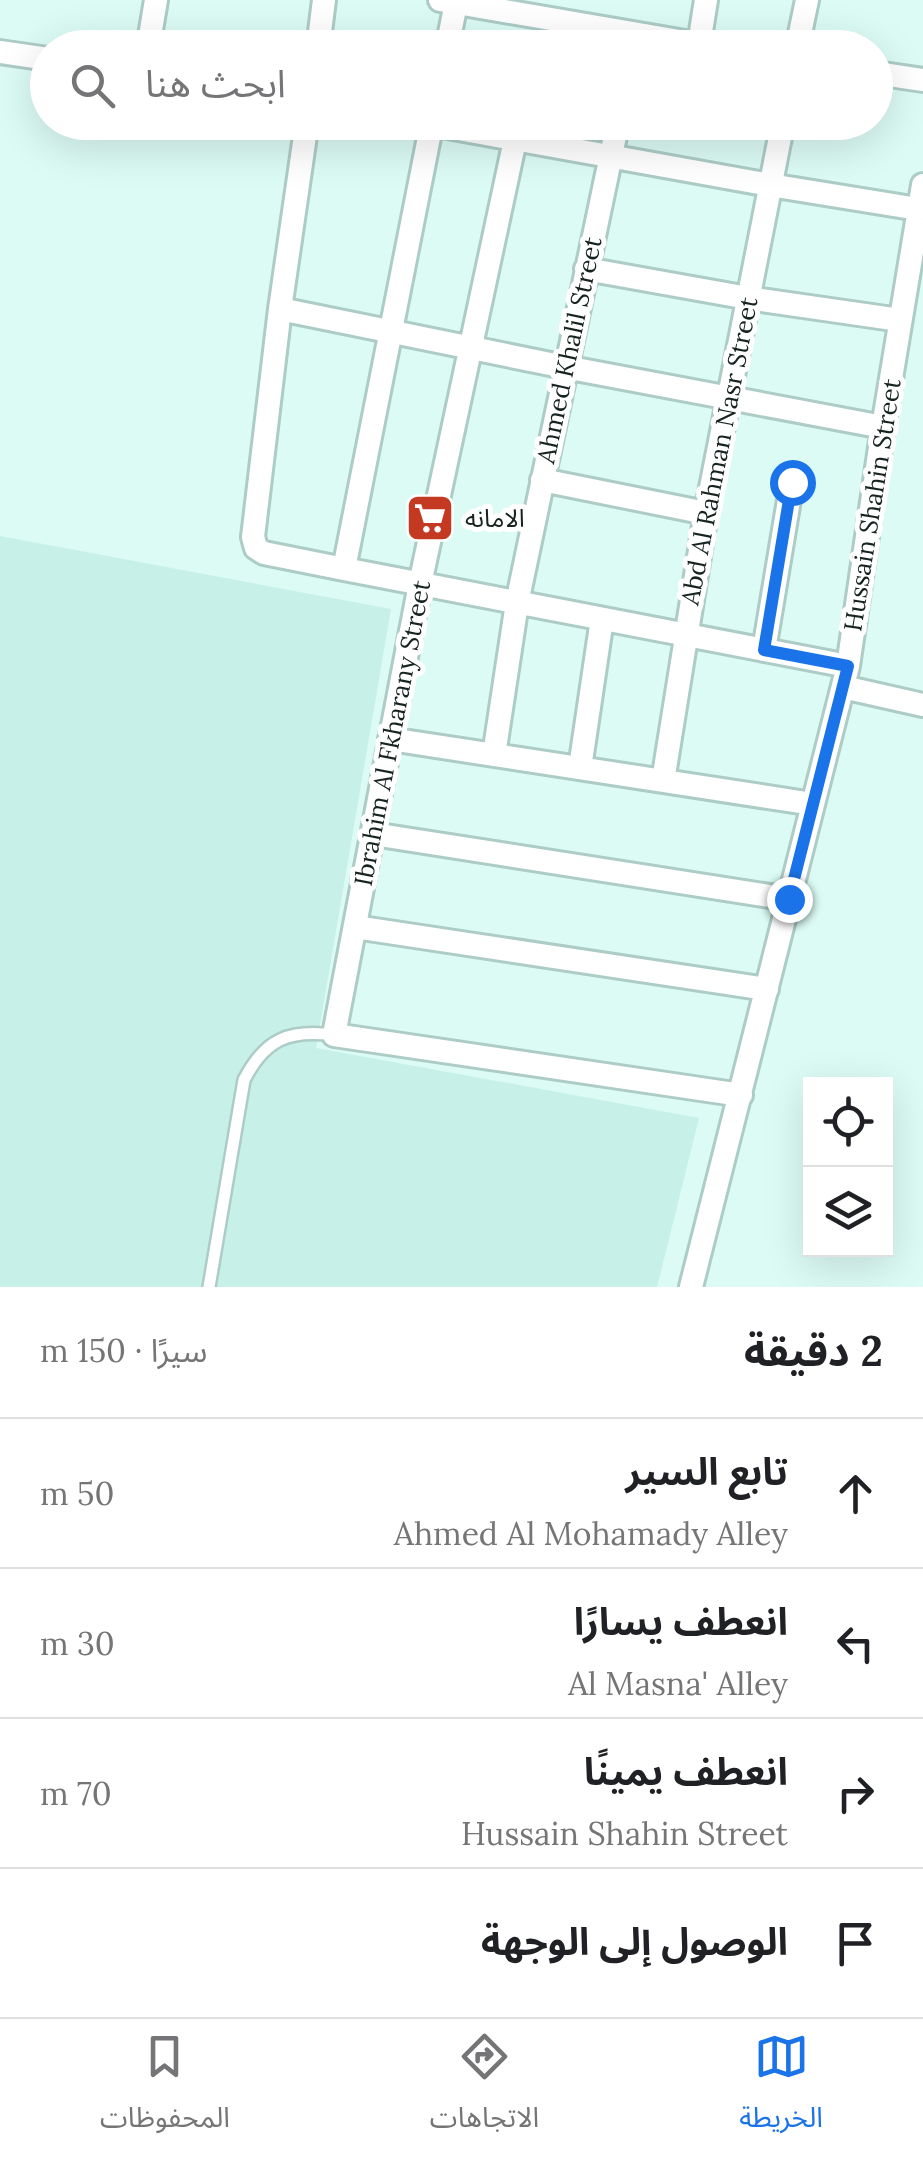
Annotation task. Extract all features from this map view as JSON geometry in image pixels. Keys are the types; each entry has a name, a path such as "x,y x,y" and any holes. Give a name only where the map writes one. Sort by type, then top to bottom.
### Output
{"street":[{"path":"151,30 156,0"},
{"path":"320,30 324,0"},
{"path":"706,0 708,30"},
{"path":"800,30 806,0"},
{"path":"447,30 448,1 584,30"},
{"path":"0,52 30,56"},
{"path":"893,76 923,80"},
{"path":"303,140 280,309 254,537 256,548 344,570 764,650 923,704"},
{"path":"344,570 425,140"},
{"path":"515,140 918,209"},
{"name":"Ibrahim Al Fkharany Street","path":"334,1034 420,584 515,140"},
{"name":"Ahmed Khalil Street","path":"494,755 517,602 614,140"},
{"name":"Abd Al Rahman Nasr Street","path":"663,781 706,513 779,140"},
{"name":"Hussain Shahin Street","path":"691,1287 845,677 923,185"},
{"path":"586,268 748,298 900,320"},
{"path":"280,309 883,427"},
{"path":"542,480 706,513"},
{"path":"764,650 792,482"},
{"path":"580,768 602,619"},
{"path":"390,739 813,804"},
{"path":"372,834 789,899"},
{"path":"355,927 767,989"},
{"path":"334,1034 741,1095"}],"lane":[{"path":"209,1287 244,1080 254,1060 270,1045 290,1035 334,1034"}],"shaded area":[{"path":"0,536 391,609 316,1048 699,1118 657,1287 0,1287"}],"place":[{"name":"الامانه","path":"430,518"}],"route":[{"path":"789,899 848,666 764,650 792,482"}]}
